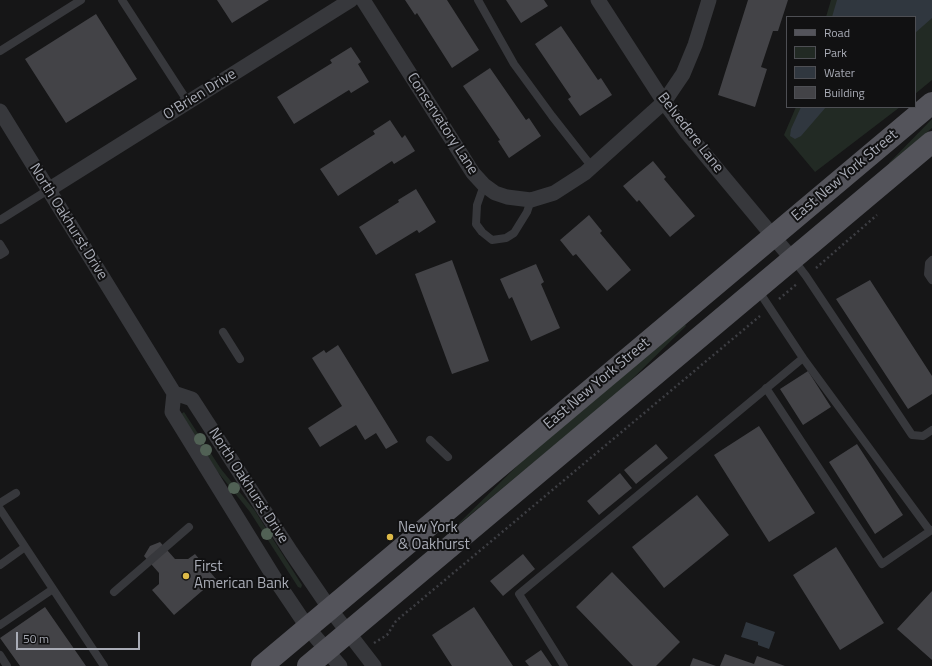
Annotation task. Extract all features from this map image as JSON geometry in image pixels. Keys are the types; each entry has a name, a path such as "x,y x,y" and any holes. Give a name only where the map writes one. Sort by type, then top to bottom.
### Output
{"main road":[{"name":"East New York Street","path":"262,666 932,103"},
{"name":"East New York Street","path":"308,666 334,658 348,633 932,142"}],"street":[{"name":"O'Brien Drive","path":"48,190 351,0"},
{"name":"Conservatory Lane","path":"363,0 465,162 484,185 507,197 531,200 554,193 592,167 664,102 683,74 695,45 709,0"},
{"name":"Belvedere Lane","path":"598,0 664,102 687,133 792,259"},
{"name":"North Oakhurst Drive","path":"0,111 174,393 172,412 277,582 308,628 334,658"},
{"name":"North Oakhurst Drive","path":"174,393 192,399 290,552 330,610 374,666"}],"lane":[{"path":"0,51 81,0"},
{"path":"122,0 188,102"},
{"path":"478,0 514,64 592,167"},
{"path":"484,185 477,205 476,224 482,232 492,240 506,238 514,232 527,212 531,200"},
{"path":"0,220 48,190"},
{"path":"0,244 5,252 0,255"},
{"path":"792,259 806,276 912,435 923,436 932,430"},
{"path":"932,260 929,263 928,274 932,280"},
{"path":"758,289 803,358 931,530 882,564 766,388"},
{"path":"223,332 240,359"},
{"path":"564,666 518,594 803,358"},
{"path":"430,440 448,457"},
{"path":"0,503 16,493"},
{"path":"0,509 104,666"},
{"path":"114,592 189,527"},
{"path":"0,565 25,547"},
{"path":"0,625 53,589"},
{"path":"0,655 7,666"}],"path":[{"path":"381,637 388,635 396,621 690,376 878,215"}],"green space":[{"path":"831,0 932,0 932,80 916,93 916,16 826,16"},
{"path":"796,108 899,108 815,172 784,135"},
{"path":"932,119 932,128 889,164 889,163"},
{"path":"685,324 686,326 621,390 452,530 520,463"},
{"path":"184,412 221,469 255,511 302,585 301,588 298,587 250,512 217,471 181,414"}],"water":[{"path":"837,0 932,0 932,18 916,32 916,16 832,16"},
{"path":"801,108 825,108 801,136 795,139 790,136 791,129"},
{"path":"746,622 775,632 769,649 758,645 758,642 741,637"}],"building":[{"path":"217,0 269,0 232,23"},
{"path":"405,0 447,0 479,50 452,68 417,13 415,15"},
{"path":"506,0 544,0 548,6 521,23"},
{"path":"748,0 788,0 778,31 773,31 761,67 767,69 755,107 718,95"},
{"path":"96,14 137,79 66,123 25,59"},
{"path":"561,26 598,80 601,78 612,95 580,116 568,99 571,97 535,44"},
{"path":"351,47 361,62 358,64 369,82 351,93 349,90 294,124 277,97 332,63 330,60"},
{"path":"490,68 526,120 529,118 541,136 509,158 498,141 500,140 463,86"},
{"path":"390,120 402,138 405,135 415,151 394,164 392,161 338,196 320,169 375,134 373,131"},
{"path":"653,161 666,177 664,179 695,216 670,237 639,200 637,202 623,186"},
{"path":"416,189 436,222 419,233 417,230 376,255 359,227 399,202 398,200"},
{"path":"589,215 602,231 600,233 631,270 607,291 576,254 573,256 560,240"},
{"path":"452,260 489,361 452,374 415,274"},
{"path":"536,264 544,282 541,284 560,328 531,341 512,297 509,299 500,279"},
{"path":"870,280 932,376 932,394 908,409 836,299"},
{"path":"338,345 398,442 386,449 376,433 365,440 356,425 320,447 308,428 342,406 312,358 324,350 326,353"},
{"path":"808,371 831,407 803,425 780,389"},
{"path":"759,426 815,513 769,542 714,455"},
{"path":"656,444 668,458 636,484 624,470"},
{"path":"857,444 903,515 875,534 829,462"},
{"path":"620,473 632,488 599,515 587,501"},
{"path":"697,495 729,535 664,588 632,547"},
{"name":"First American Bank","path":"160,542 175,559 188,559 195,554 216,579 174,615 152,590 159,584 159,573 144,556 150,546"},
{"path":"836,547 884,623 840,650 793,575"},
{"path":"523,554 535,569 503,596 490,581"},
{"path":"612,572 680,642 656,666 633,666 576,607"},
{"path":"932,591 932,660 897,629"},
{"path":"45,607 86,666 20,666 0,638"},
{"path":"474,607 513,666 452,666 432,635"},
{"path":"541,650 552,666 529,666 525,661"},
{"path":"725,654 754,664 757,656 785,666 720,666"},
{"path":"693,658 716,666 690,666"}],"place":[{"name":"New York & Oakhurst","path":"390,537"},
{"name":"First American Bank","path":"186,576"}]}
